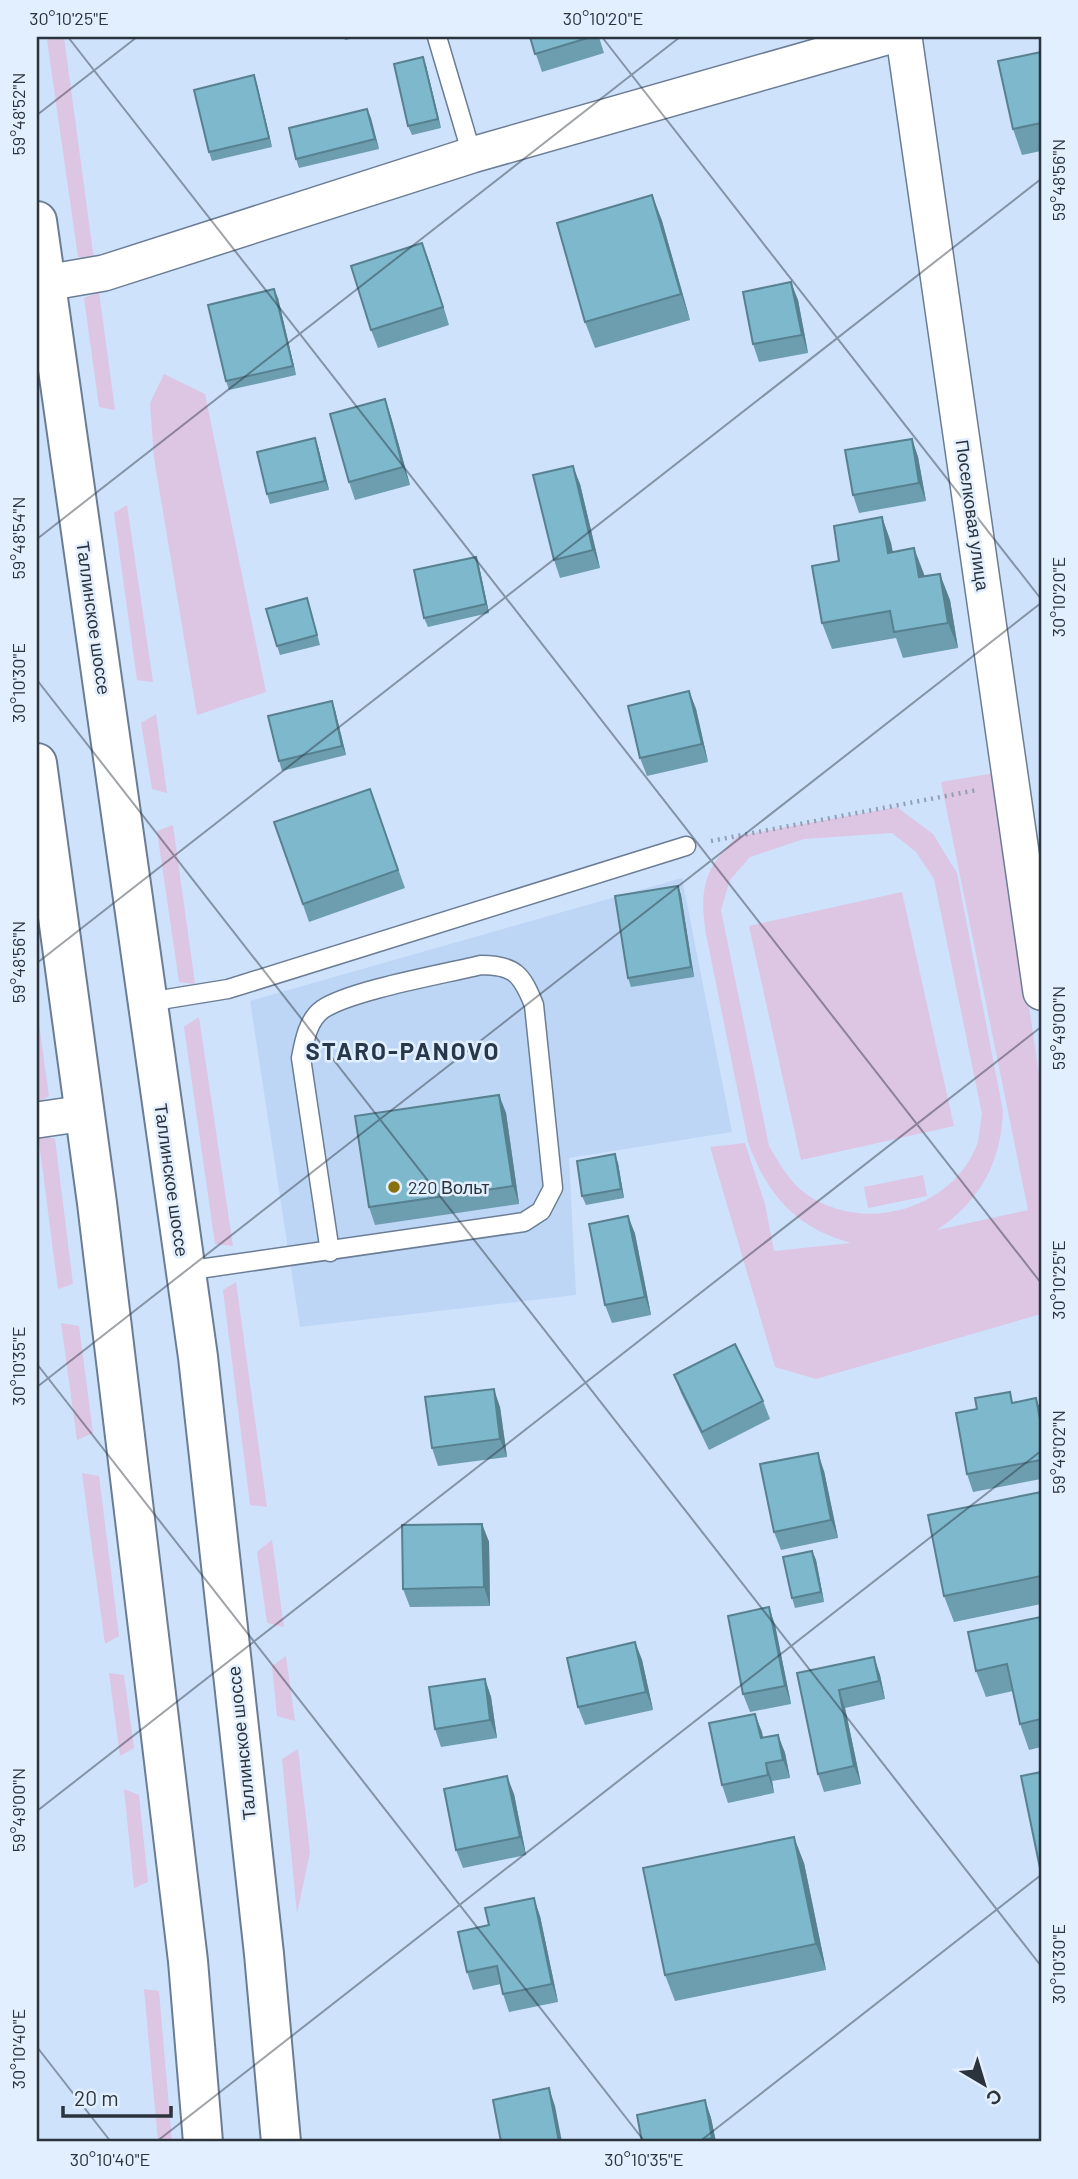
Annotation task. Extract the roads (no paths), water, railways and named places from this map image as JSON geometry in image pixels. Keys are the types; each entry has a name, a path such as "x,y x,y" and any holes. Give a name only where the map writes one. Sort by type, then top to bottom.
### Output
{"main road":[{"name":"Таллинское шоссе","path":"37,221 198,1357 264,1954 281,2142"},
{"path":"37,763 85,1112 188,1961 203,2142"}],"street":[{"path":"46,283 104,273 472,155 886,37"},
{"name":"Поселковая улица","path":"904,37 1041,992"},
{"path":"37,1120 85,1112"}],"lane":[{"path":"437,37 472,155"},
{"path":"148,1002 228,989 686,846"},
{"path":"185,1271 330,1252 524,1222 541,1211 553,1188 534,1005 523,979 503,965 481,965 345,999 321,1010 307,1033 300,1058 330,1252"}],"place":[{"name":"220 Вольт","path":"394,1187"}],"district":[{"name":"STARO-PANOVO","path":"403,1050"}]}
